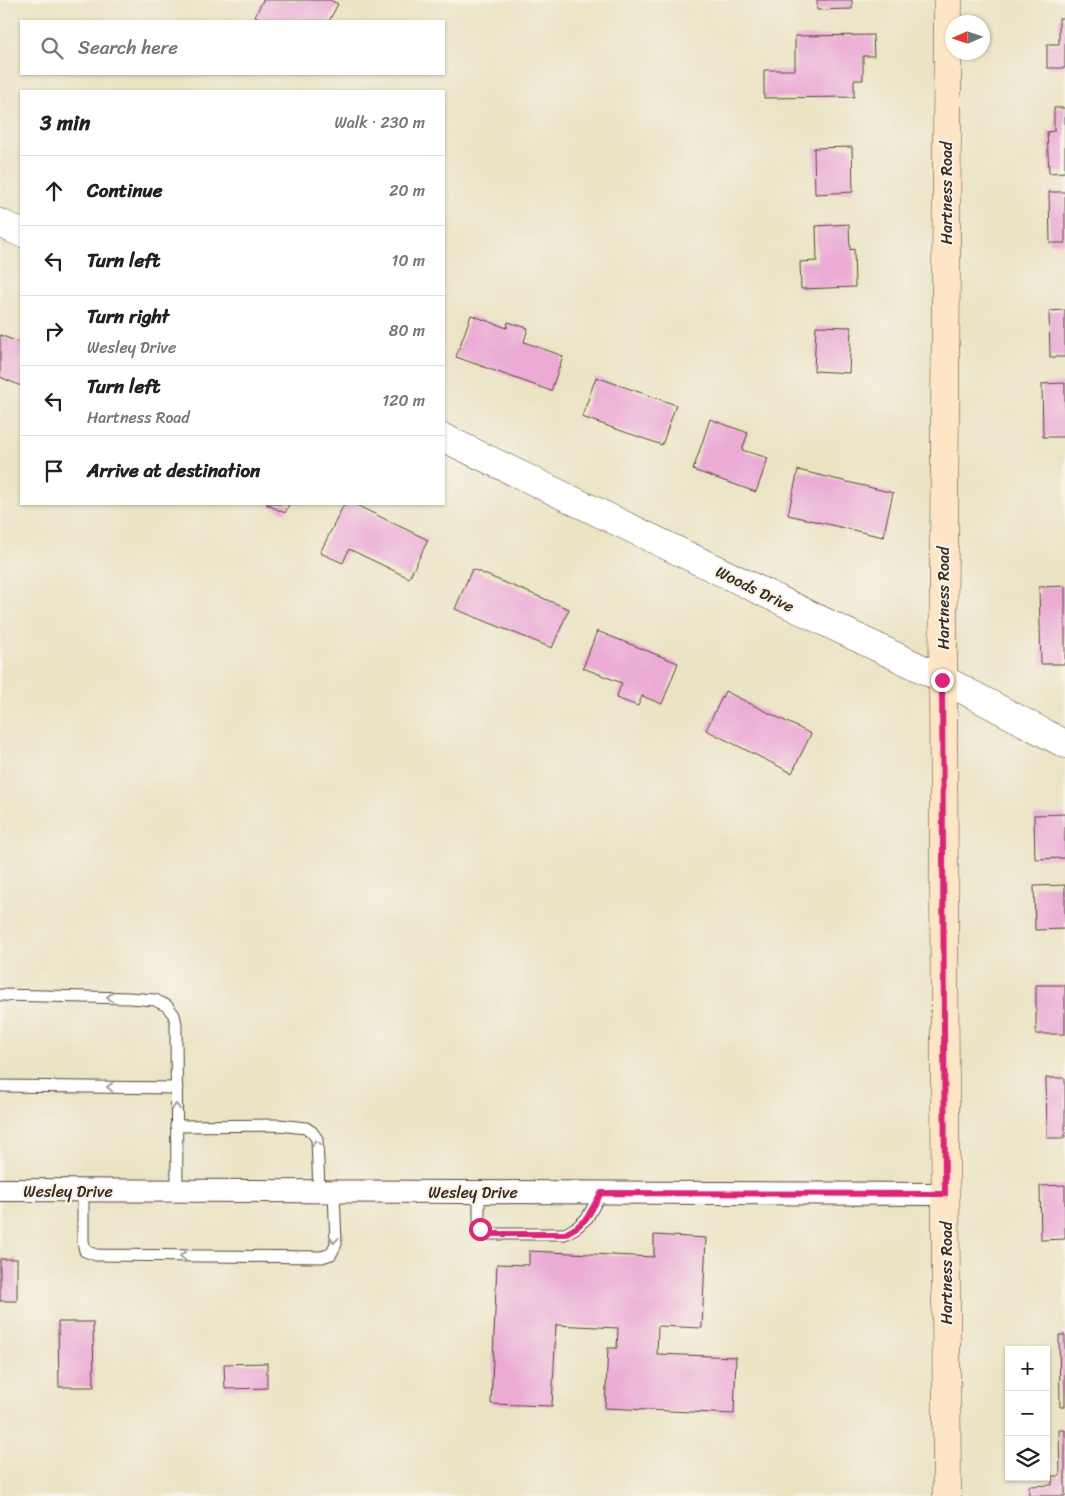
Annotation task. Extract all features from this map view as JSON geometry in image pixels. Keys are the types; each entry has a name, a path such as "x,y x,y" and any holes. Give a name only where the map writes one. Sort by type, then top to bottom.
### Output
{"main road":[{"name":"Hartness Road","path":"947,1496 942,680 948,0"}],"street":[{"path":"0,223 20,233"},
{"name":"Woods Drive","path":"445,438 942,680 1065,744"},
{"name":"Wesley Drive","path":"0,1190 945,1194"}],"lane":[{"path":"0,995 129,998 155,1000 167,1006 174,1015 176,1024 177,1191"},
{"path":"0,1086 176,1088"},
{"path":"83,1191 83,1241 85,1251 96,1255 322,1257 331,1254 336,1244 318,1139 312,1132 306,1128 279,1126 176,1126"},
{"path":"479,1192 480,1229 487,1234 565,1234 587,1218 601,1193"}],"building":[{"path":"263,0 330,0 338,4 330,20 263,20 255,16"},
{"path":"817,0 852,0 852,9 817,10"},
{"path":"1059,18 1065,18 1065,68 1047,68 1047,44 1059,44"},
{"path":"873,35 874,56 863,56 863,80 854,80 854,97 764,98 764,70 795,70 795,36"},
{"path":"1054,108 1065,108 1065,172 1049,173 1047,132 1054,131"},
{"path":"852,147 853,192 815,194 814,148"},
{"path":"1049,192 1065,192 1065,243 1050,243"},
{"path":"849,224 850,250 854,249 855,287 801,289 800,262 817,261 816,226"},
{"path":"1065,310 1065,357 1050,357 1049,311"},
{"path":"471,315 507,328 508,322 528,328 524,342 563,356 551,391 456,357"},
{"path":"816,326 851,327 849,373 814,371"},
{"path":"0,335 20,343 20,386 0,377"},
{"path":"596,377 676,405 662,445 582,417"},
{"path":"1065,383 1065,437 1043,437 1042,384"},
{"path":"710,419 748,433 742,450 768,458 756,492 693,470"},
{"path":"798,470 893,493 883,537 788,515"},
{"path":"268,505 289,505 285,513"},
{"path":"344,505 356,505 428,540 409,578 349,549 343,563 320,553"},
{"path":"472,569 569,609 552,648 455,609"},
{"path":"1065,586 1065,664 1041,664 1039,587"},
{"path":"597,631 678,663 662,704 642,696 638,706 616,698 622,683 583,668"},
{"path":"725,691 811,734 792,773 706,730"},
{"path":"1065,814 1065,858 1035,859 1034,815"},
{"path":"1065,885 1065,929 1035,930 1034,886"},
{"path":"1036,985 1065,985 1065,1034 1036,1034"},
{"path":"1046,1078 1065,1078 1065,1138 1047,1138"},
{"path":"1065,1185 1065,1239 1041,1240 1040,1186"},
{"path":"654,1235 706,1238 702,1328 658,1326 657,1354 736,1357 734,1414 605,1408 608,1348 617,1348 618,1328 556,1325 552,1406 491,1404 497,1264 529,1265 529,1251 654,1257"},
{"path":"0,1259 17,1259 17,1301 0,1301"},
{"path":"58,1322 93,1322 94,1387 59,1387"},
{"path":"1059,1335 1065,1335 1065,1407 1060,1407"},
{"path":"267,1363 267,1388 225,1389 224,1364"},
{"path":"1059,1430 1065,1430 1065,1496 1029,1496 1029,1486 1052,1485 1052,1476 1060,1476"}],"route":[{"path":"480,1229 487,1234 565,1234 587,1218 601,1193 945,1194 942,680"}]}
